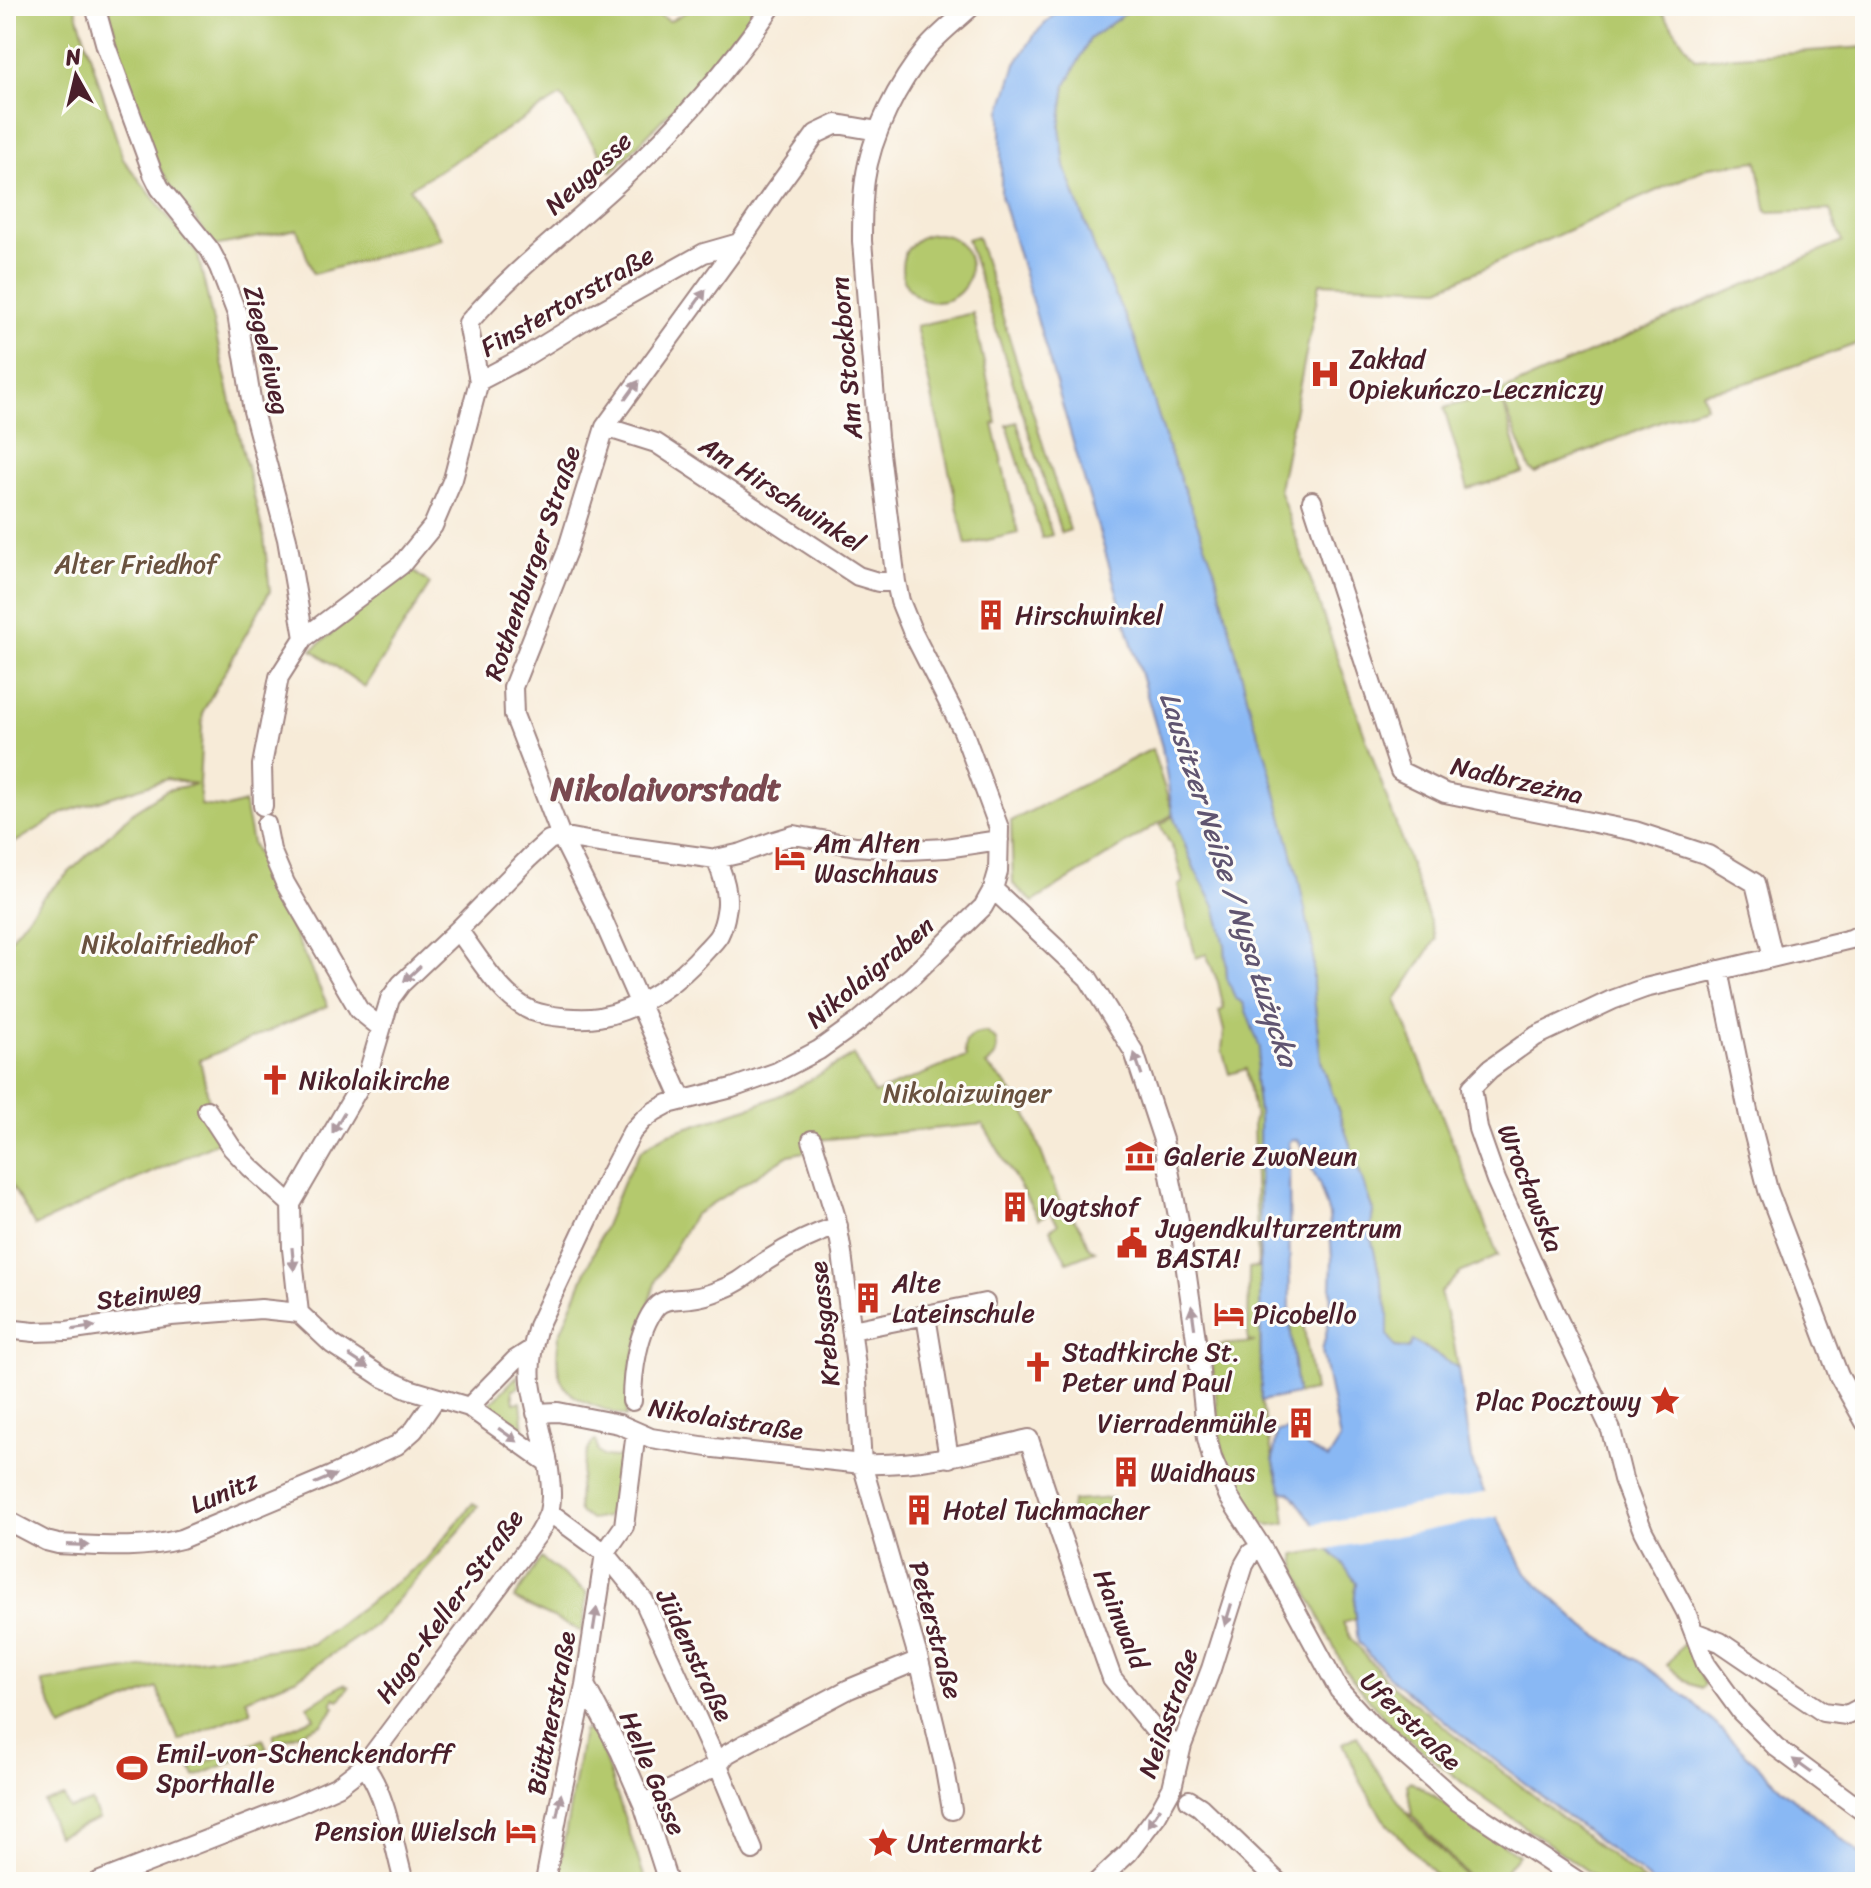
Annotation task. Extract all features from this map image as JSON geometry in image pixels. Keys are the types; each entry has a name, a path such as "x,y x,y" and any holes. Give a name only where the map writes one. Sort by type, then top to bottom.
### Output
{"street":[{"name":"Ziegeleiweg","path":"95,6 106,46 153,174 160,188 210,250 237,314 253,411 287,539 304,638"},
{"name":"Neugasse","path":"479,381 468,323 488,299 659,142 720,75 772,6"},
{"path":"739,243 816,134 837,124 878,131 902,83 928,48 972,6"},
{"name":"Am Stockborn","path":"878,131 865,179 862,241 878,437 896,582"},
{"name":"Finstertorstraße","path":"380,1027 359,1010 292,896 271,850 264,815 262,765 279,677 304,638 401,565 433,526 453,479 479,381 704,253 739,243"},
{"name":"Rothenburger Straße","path":"682,1100 602,918 561,836 514,715 513,687 567,551 605,427 739,243"},
{"name":"Am Hirschwinkel","path":"605,427 656,443 858,576 878,582 896,582"},
{"name":"Nadbrzeżna","path":"1312,501 1400,771 1445,793 1635,831 1708,855 1755,883 1773,957"},
{"path":"548,1463 469,1407 382,1377 332,1344 299,1313 291,1204 369,1070 390,999 401,984 549,840 561,836 716,859 794,835 856,846 908,850 999,840 999,828 963,731 913,633 896,582"},
{"name":"Nikolaigraben","path":"549,1512 548,1463 531,1380 532,1349 538,1326 632,1132 655,1111 777,1072 819,1050 858,1022 913,975 983,907 998,872 999,840"},
{"path":"458,930 516,1002 534,1012 579,1018 597,1017 640,1003 677,978 719,936 728,902 724,878 716,859"},
{"name":"Uferstraße","path":"993,889 1088,978 1134,1052 1163,1140 1179,1221 1212,1458 1229,1497 1262,1548 1339,1690 1408,1759 1457,1801 1579,1882"},
{"name":"Wrocławska","path":"1694,1632 1651,1549 1623,1479 1611,1430 1488,1161 1475,1115 1472,1087 1490,1069 1536,1036 1612,1000 1645,988 1851,939 1865,932"},
{"path":"1719,970 1749,1116 1768,1190 1839,1376 1865,1422"},
{"path":"207,1110 241,1158 291,1204"},
{"name":"Krebsgasse","path":"812,1140 838,1226 852,1330 862,1464"},
{"path":"632,1401 634,1369 640,1344 658,1304 670,1299 704,1295 733,1285 780,1252 815,1233 838,1226"},
{"path":"852,1330 985,1303"},
{"name":"Steinweg","path":"6,1329 67,1331 171,1316 261,1309 299,1313"},
{"path":"926,1316 949,1458"},
{"path":"469,1407 507,1368 532,1349"},
{"name":"Lunitz","path":"6,1520 58,1544 137,1547 181,1539 397,1445 414,1430 436,1398"},
{"name":"Nikolaistraße","path":"536,1413 558,1412 633,1427 651,1438 714,1448 883,1465 949,1458"},
{"path":"605,1553 624,1526 633,1427"},
{"name":"Hainwald","path":"949,1458 1029,1439 1112,1678 1161,1738 1182,1745"},
{"name":"Peterstraße","path":"862,1464 919,1660 952,1810"},
{"name":"Jüdenstraße","path":"549,1512 605,1553 644,1601 753,1850"},
{"name":"Hugo-Keller-Straße","path":"98,1882 296,1805 338,1786 364,1766 538,1534 549,1512"},
{"name":"Neißstraße","path":"1097,1882 1128,1853 1157,1815 1183,1795 1182,1745 1211,1669 1244,1565 1251,1553 1262,1548"},
{"name":"Büttnerstraße","path":"545,1882 585,1685 605,1553"},
{"path":"1694,1632 1706,1664 1741,1712 1776,1747 1865,1813"},
{"path":"1694,1632 1720,1642 1823,1712 1847,1715 1865,1702"},
{"path":"643,1804 718,1765 727,1754 836,1696 919,1660"},
{"name":"Helle Gasse","path":"585,1685 620,1751 643,1804 668,1882"},
{"path":"364,1766 380,1794 404,1882"},
{"path":"1183,1795 1200,1807 1278,1882"}],"green space":[{"name":"Alter Friedhof","path":"6,6 76,6 123,159 198,255 264,537 270,591 203,711 199,784 201,805 227,808 244,803 252,843 328,1006 200,1060 218,1142 35,1226 6,1176 6,945 43,897 134,811 167,790 196,784 167,779 65,812 6,848"},
{"path":"108,6 644,6 670,21 695,6 747,6 754,10 696,84 612,172 561,96 410,188 442,239 313,274 297,229 215,246 151,154"},
{"path":"1135,6 1658,6 1695,59 1865,47 1865,341 1743,384 1702,392 1706,406 1663,420 1535,473 1530,469 1502,399 1523,473 1468,489 1444,408 1500,392 1842,242 1830,210 1767,212 1757,161 1709,167 1440,288 1320,283 1279,489 1436,939 1396,1000 1498,1256 1460,1273 1440,1293 1458,1368 1413,1342 1410,1349 1395,1347 1388,1335 1388,1312 1370,1233 1373,1211 1321,1061 1313,987 1313,948 1266,756 1251,712 1215,571 1167,444 1135,339 1097,255 1065,167 1060,128 1066,85 1090,39"},
{"path":"943,234 964,249 970,268 968,281 960,292 943,302 929,302 912,292 904,281 902,261 912,244 923,236"},
{"path":"977,236 1070,530 1061,533 967,239"},
{"path":"973,313 997,423 993,424 1018,533 966,545 916,326"},
{"path":"1017,422 1052,535 1042,538 1007,425"},
{"path":"409,568 430,584 365,687 312,650"},
{"path":"1152,749 1173,814 1033,902 1013,884 1011,821"},
{"path":"1173,816 1195,870 1215,906 1225,945 1227,978 1243,1003 1261,1048 1255,1080 1259,1113 1261,1401 1282,1491 1286,1523 1270,1525 1258,1522 1249,1512 1230,1473 1221,1442 1210,1346 1255,1342 1248,1341 1249,1268 1258,1267 1255,1117 1246,1069 1229,1074 1222,1050 1224,1031 1219,1011 1224,1009 1218,982 1206,954 1196,958 1178,885 1183,882 1175,853 1160,825"},
{"name":"Nikolaizwinger","path":"986,1032 996,1040 997,1048 986,1065 1006,1084 1028,1117 1059,1200 1081,1228 1089,1248 1095,1251 1067,1262 1050,1229 1058,1224 1050,1212 1039,1219 983,1124 807,1141 809,1151 789,1155 694,1215 656,1280 631,1367 626,1417 581,1400 563,1384 557,1357 559,1336 624,1180 641,1151 667,1134 757,1105 792,1090 854,1055 874,1094 966,1057 968,1038"},
{"path":"1303,1322 1314,1391 1297,1394 1290,1323"},
{"path":"517,1376 519,1387 512,1389 514,1403 521,1402 524,1431 488,1406"},
{"path":"595,1440 598,1452 604,1457 617,1458 624,1451 615,1504 606,1517 591,1520 579,1512 579,1495 584,1463"},
{"path":"1112,1498 1112,1514 1074,1518 1071,1508 1073,1501"},
{"path":"473,1503 478,1506 462,1528 375,1625 297,1678 246,1699 251,1711 179,1741 157,1688 61,1728 42,1682 312,1644 426,1560"},
{"path":"1328,1549 1356,1582 1355,1619 1343,1623 1351,1639 1391,1685 1645,1882 1603,1882 1468,1787 1390,1725 1345,1670 1297,1572 1295,1555"},
{"path":"541,1558 587,1593 582,1632 514,1599"},
{"path":"1684,1643 1705,1684 1702,1688 1690,1684 1667,1665"},
{"path":"344,1684 349,1687 340,1700 335,1698 332,1704 335,1707 322,1724 276,1743 273,1735 314,1718 308,1706"},
{"path":"595,1730 646,1882 557,1882 583,1731"},
{"path":"1357,1736 1384,1782 1413,1820 1471,1882 1442,1882 1383,1819 1343,1743"},
{"path":"263,1739 267,1748 195,1777 186,1755 192,1753 198,1765"},
{"path":"1410,1781 1518,1855 1495,1879 1473,1882 1412,1815 1407,1784"},
{"path":"64,1797 69,1809 92,1802 99,1819 57,1836 44,1802"}],"water":[{"name":"Lausitzer Neiße / Nysa Łużycka","path":"1062,6 1135,6 1090,39 1066,85 1060,127 1065,167 1097,255 1135,339 1167,444 1215,571 1298,876 1313,948 1313,987 1321,1061 1373,1211 1370,1233 1388,1312 1388,1335 1395,1347 1409,1349 1413,1341 1458,1368 1471,1459 1484,1492 1526,1573 1585,1628 1643,1664 1692,1701 1782,1789 1865,1858 1865,1882 1652,1882 1393,1681 1358,1642 1354,1608 1356,1582 1328,1549 1290,1492 1282,1491 1273,1459 1277,1432 1303,1427 1307,1447 1328,1459 1340,1440 1322,1351 1330,1316 1332,1259 1329,1215 1319,1183 1298,1140 1292,1139 1289,1143 1290,1323 1297,1394 1261,1401 1259,1113 1255,1079 1260,1048 1243,1003 1235,998 1227,978 1225,945 1215,906 1195,870 1173,816 1162,747 1001,195 1001,111 1016,64 1035,34"}],"pier":[{"path":"1489,1492 1501,1516 1324,1550 1310,1525"}],"place":[{"name":"Zakład Opiekuńczo-Leczniczy","path":"1325,374"},
{"name":"Hirschwinkel","path":"991,615"},
{"name":"Am Alten Waschhaus","path":"790,858"},
{"name":"Nikolaikirche","path":"275,1080"},
{"name":"Galerie ZwoNeun","path":"1140,1156"},
{"name":"Vogtshof","path":"1015,1207"},
{"name":"Jugendkulturzentrum BASTA!","path":"1132,1243"},
{"name":"Alte Lateinschule","path":"868,1298"},
{"name":"Picobello","path":"1229,1314"},
{"name":"Stadtkirche St. Peter und Paul","path":"1038,1367"},
{"name":"Plac Pocztowy","path":"1665,1401"},
{"name":"Vierradenmühle","path":"1301,1423"},
{"name":"Waidhaus","path":"1126,1472"},
{"name":"Hotel Tuchmacher","path":"919,1510"},
{"name":"Emil-von-Schenckendorff Sporthalle","path":"132,1768"},
{"name":"Pension Wielsch","path":"521,1831"},
{"name":"Untermarkt","path":"883,1843"}],"district":[{"name":"Nikolaivorstadt","path":"666,789"}],"park label":[{"name":"Nikolaifriedhof","path":"168,944"}]}
